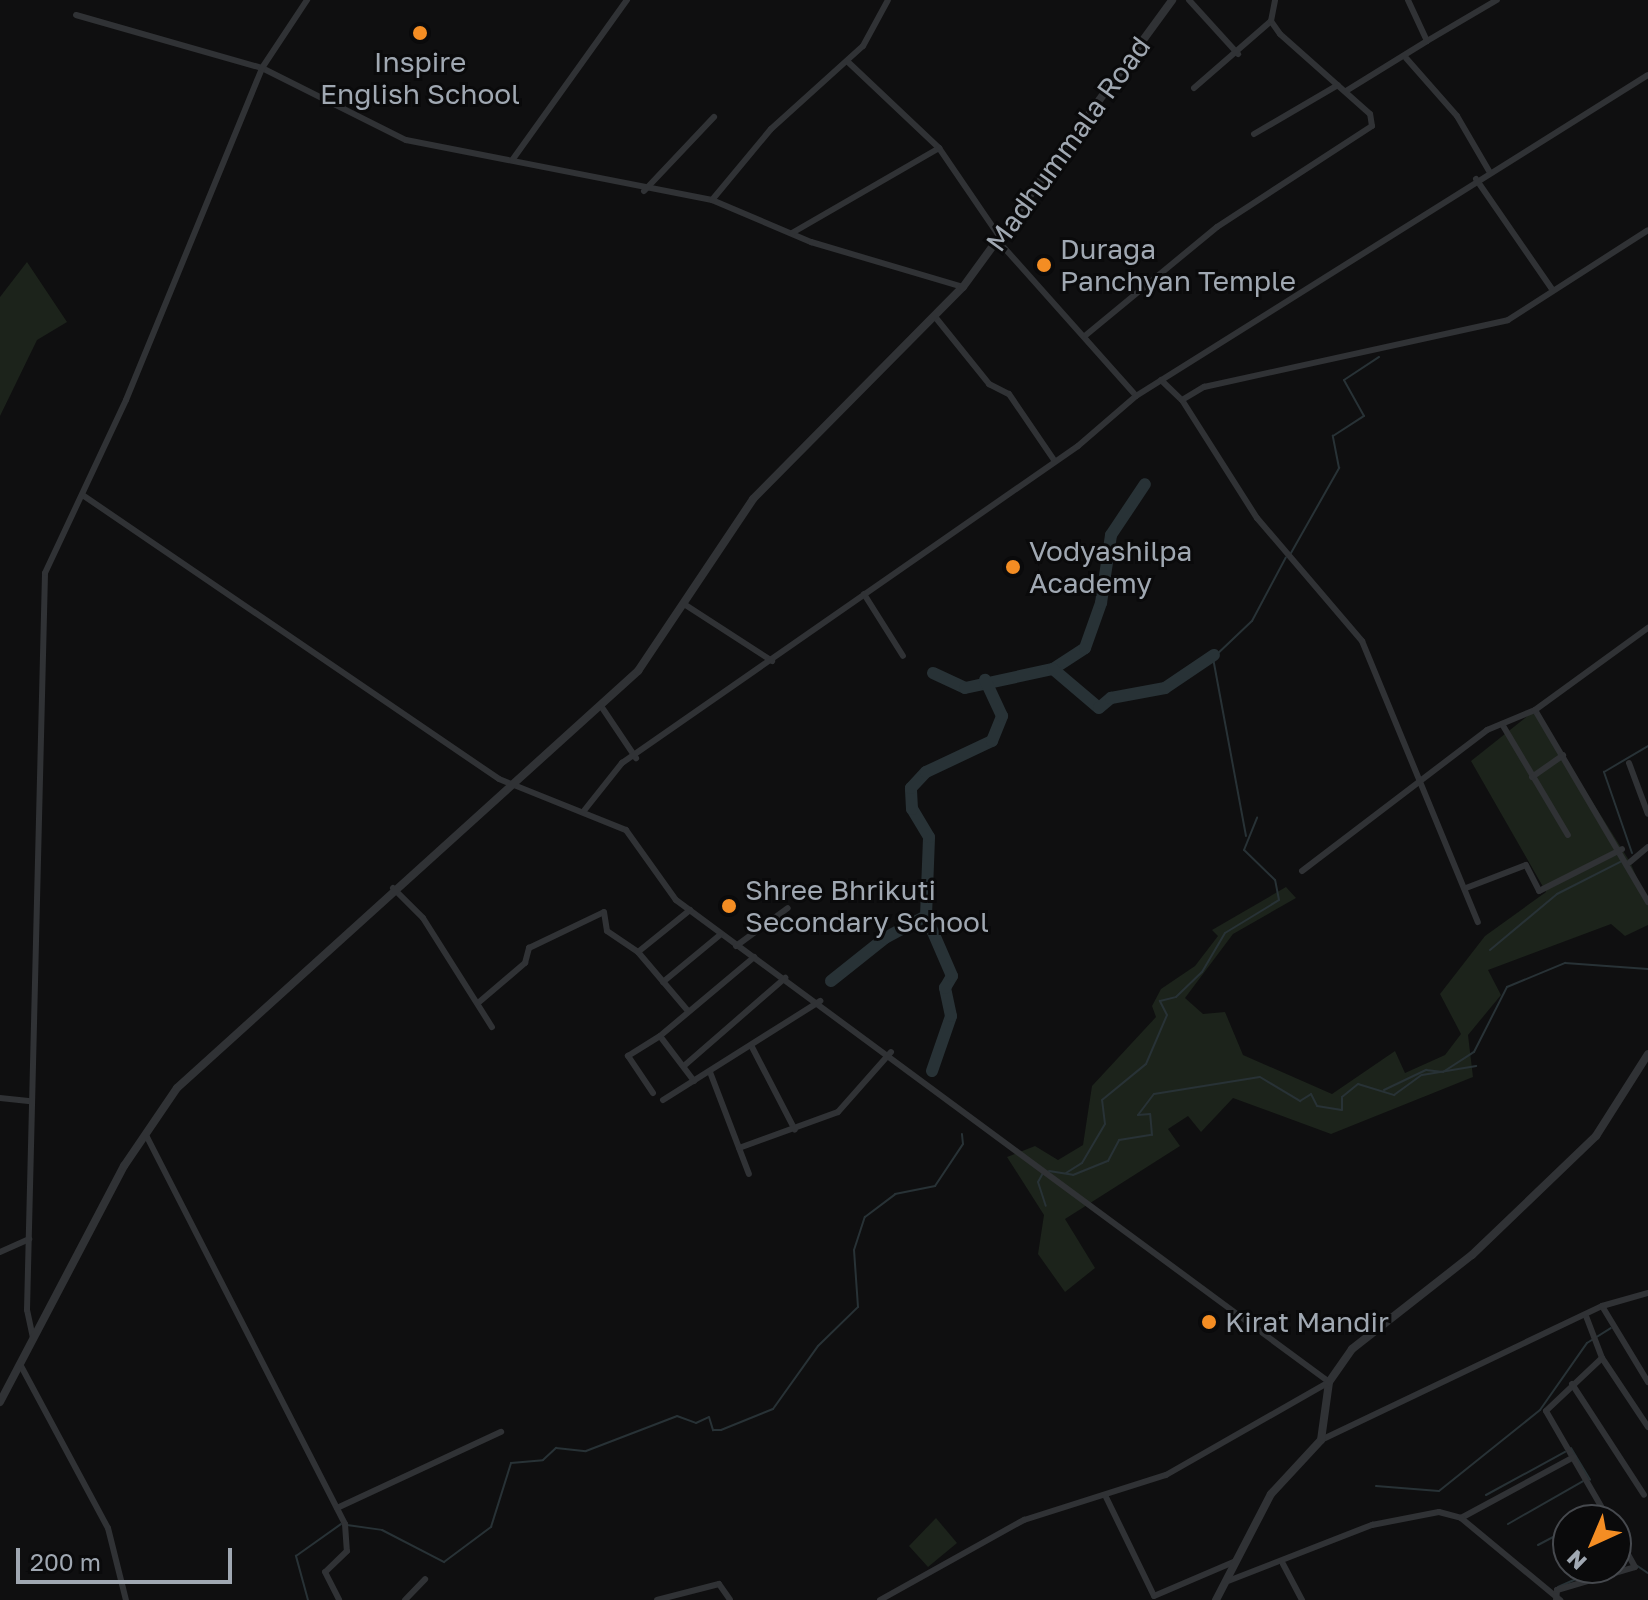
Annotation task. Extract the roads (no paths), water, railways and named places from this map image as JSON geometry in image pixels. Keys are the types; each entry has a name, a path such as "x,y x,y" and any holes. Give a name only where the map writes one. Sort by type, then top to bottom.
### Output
{"street":[{"path":"34,1343 29,1239 45,573 84,496 262,68 307,0"},
{"path":"513,159 627,0"},
{"path":"712,200 771,129 847,61 888,0"},
{"name":"Madhummala Road","path":"0,1402 146,1135 207,1054 393,888 517,784 601,706 659,646 753,499 936,318 963,287 1172,0"},
{"path":"1189,0 1238,54"},
{"path":"1194,88 1238,54 1271,21 1275,0"},
{"path":"1408,0 1427,41"},
{"path":"1346,91 1406,58 1427,41 1497,0"},
{"path":"76,15 262,68 406,140 513,159 644,191 712,200 792,233 963,287"},
{"path":"1086,335 1217,227 1372,126 1370,114 1271,21"},
{"path":"1406,58 1457,116 1489,171"},
{"path":"847,61 939,148 1000,240 1136,396"},
{"path":"583,812 606,778 1054,460 1136,396 1476,179 1648,75"},
{"path":"1254,134 1338,85"},
{"path":"644,191 714,117"},
{"path":"792,233 939,148"},
{"path":"1476,179 1552,289"},
{"path":"1182,400 1204,387 1508,320 1552,289 1620,254 1648,230"},
{"path":"936,318 989,384 1007,391 1054,460"},
{"path":"1161,380 1182,400 1226,477 1362,641 1478,922"},
{"path":"84,496 404,718 517,784 626,830 690,910 736,946 891,1052 954,1108 1149,1243 1265,1341 1329,1382"},
{"path":"864,594 903,656"},
{"path":"684,604 772,661"},
{"path":"1302,871 1419,782 1502,724 1535,710 1648,628"},
{"path":"601,706 636,758"},
{"path":"1535,710 1630,862 1648,902"},
{"path":"1502,724 1568,835"},
{"path":"1532,777 1563,755"},
{"path":"1629,763 1648,814"},
{"path":"1630,862 1648,847"},
{"path":"1466,888 1526,865 1539,891 1622,849"},
{"path":"393,888 423,918 492,1027"},
{"path":"736,946 788,908"},
{"path":"638,952 690,910"},
{"path":"478,1003 525,963 529,948 604,912 607,931 638,952 688,1011"},
{"path":"663,982 721,934"},
{"path":"653,1093 628,1056 660,1036 754,957"},
{"path":"685,1065 785,978"},
{"path":"663,1100 752,1047 820,1001"},
{"path":"660,1036 685,1065 694,1081"},
{"path":"752,1047 795,1130"},
{"path":"739,1148 838,1112 891,1052"},
{"path":"880,1600 1024,1520 1166,1475 1329,1382 1367,1333 1472,1255 1596,1136 1648,1054"},
{"path":"710,1072 749,1174"},
{"path":"0,1098 31,1101"},
{"path":"146,1135 337,1508 348,1545 325,1578 339,1600"},
{"path":"0,1252 29,1239"},
{"path":"1216,1600 1291,1465 1321,1440 1602,1306 1648,1293"},
{"path":"1602,1306 1648,1382"},
{"path":"1586,1316 1602,1358 1648,1427"},
{"path":"1600,1504 1546,1411 1602,1358"},
{"path":"21,1366 108,1528 126,1600"},
{"path":"1321,1440 1329,1382"},
{"path":"1572,1384 1644,1495"},
{"path":"337,1508 501,1432"},
{"path":"1228,1581 1283,1564 1413,1514 1461,1518 1574,1457"},
{"path":"1105,1495 1154,1596 1236,1561"},
{"path":"1461,1518 1558,1600 1565,1586 1572,1584"},
{"path":"1283,1564 1302,1600"},
{"path":"405,1600 425,1579"},
{"path":"657,1600 719,1584 730,1600"}],"waterway":[{"path":"1291,553 1339,468 1333,436 1364,416 1344,380 1379,357"},
{"path":"1053,669 1085,648 1101,603 1111,535 1145,484"},
{"path":"1246,836 1213,658 1252,621 1286,557"},
{"path":"933,673 965,688 1053,669 1099,708 1111,698 1165,688 1214,655"},
{"path":"932,1071 951,1016 945,988 952,976 926,916 929,837 912,809 911,788 926,772 992,741 1002,716 985,680"},
{"path":"1632,853 1604,772 1648,746"},
{"path":"1066,1173 1082,1163 1105,1124 1102,1100 1146,1064 1167,1015 1160,1001 1176,997 1202,972 1225,933 1279,900 1275,880 1244,850 1257,818"},
{"path":"1490,950 1557,894 1620,862"},
{"path":"831,981 885,938 926,916"},
{"path":"1384,1090 1426,1070 1443,1072 1474,1052 1507,987 1565,963 1648,969"},
{"path":"1049,1171 1073,1175 1108,1161 1119,1140 1152,1135 1150,1114 1138,1115 1154,1094 1260,1077 1300,1101 1311,1094 1317,1106 1342,1110 1342,1097 1358,1084 1394,1095 1422,1075 1476,1066"},
{"path":"347,1525 382,1530 444,1562 491,1527 511,1463 543,1460 556,1448 586,1451 677,1416 696,1423 709,1417 713,1430 721,1430 773,1409 818,1346 858,1307 854,1250 865,1217 895,1194 935,1186 963,1144 962,1134"},
{"path":"1043,1173 1038,1182 1046,1206"},
{"path":"1376,1486 1439,1491 1540,1410 1587,1343 1611,1328"},
{"path":"1571,1448 1590,1480"},
{"path":"1486,1495 1565,1452"},
{"path":"1508,1524 1583,1481"},
{"path":"308,1600 296,1556 341,1524"},
{"path":"1538,1545 1552,1538"},
{"path":"1636,1565 1648,1573"},
{"path":"1558,1587 1565,1584"}],"place":[{"name":"Inspire English School","path":"420,33"},
{"name":"Duraga Panchyan Temple","path":"1044,265"},
{"name":"Vodyashilpa Academy","path":"1013,567"},
{"name":"Shree Bhrikuti Secondary School","path":"729,906"},
{"name":"Kirat Mandir","path":"1209,1322"}]}
